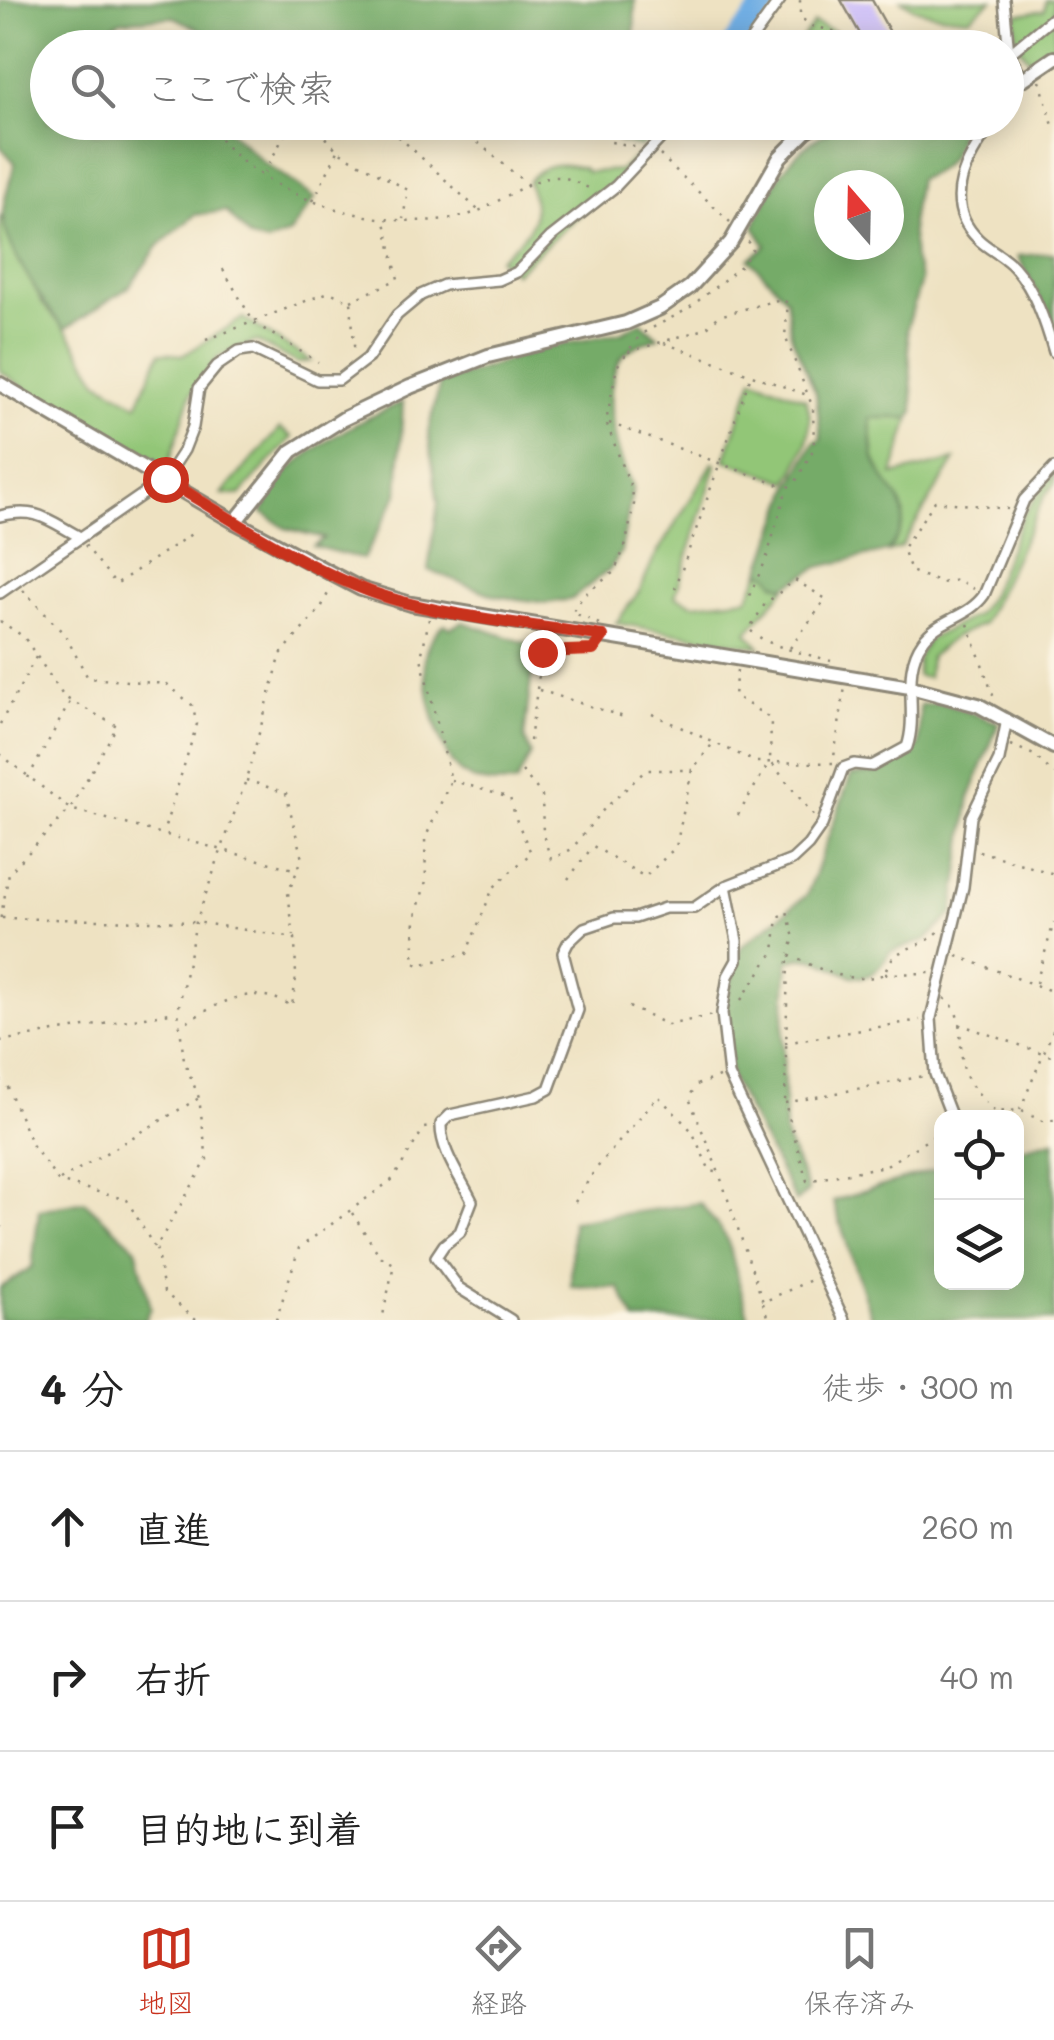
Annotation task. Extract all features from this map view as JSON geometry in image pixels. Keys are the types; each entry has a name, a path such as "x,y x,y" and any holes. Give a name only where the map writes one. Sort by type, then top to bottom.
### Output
{"street":[{"path":"758,30 780,0"},
{"path":"1004,0 1007,30"},
{"path":"1024,42 1054,17"},
{"path":"1024,78 1054,58"},
{"path":"0,593 165,479 193,427 199,388 217,366 239,351 266,353 317,380 338,380 368,358 397,315 421,295 444,285 500,280 517,272 659,140"},
{"path":"235,522 292,451 343,419 488,356 626,322 660,308 712,266 780,156 797,140"},
{"path":"980,140 963,172 959,207 977,238 1015,267 1047,326 1054,352"},
{"path":"0,384 235,522 361,588 431,607 959,698 1003,717 1054,747"},
{"path":"511,1320 459,1288 436,1257 460,1232 472,1201 449,1155 441,1134 442,1124 450,1115 536,1096 548,1089 578,1010 564,953 568,942 584,928 665,908 694,908 726,886 792,860 822,825 842,768 854,764 872,766 908,747 914,727 910,687 920,643 974,609 984,595 1024,500 1054,468"},
{"path":"0,516 33,513 78,536"},
{"path":"949,1110 935,1074 931,1018 963,887 972,817 1004,743 1003,717"},
{"path":"726,886 737,941 737,960 728,976 722,1013 730,1072 844,1320"}],"path":[{"path":"800,0 800,17 812,26 829,30"},
{"path":"1036,70 1054,129"},
{"path":"1046,102 1054,102"},
{"path":"222,140 234,154 312,202 385,220 403,222 467,215 529,186 560,177 605,194"},
{"path":"263,174 282,140"},
{"path":"328,140 338,151 408,190 403,222"},
{"path":"403,140 478,210"},
{"path":"475,140 529,186"},
{"path":"530,741 542,652 593,650 603,636 598,620 572,612 584,594 614,572 625,547 634,504 632,490 606,422 617,366 641,334 688,309 741,266 754,248 652,148 608,140"},
{"path":"312,202 338,151"},
{"path":"206,340 329,292 351,301 398,279 385,220"},
{"path":"223,269 254,323 318,362"},
{"path":"627,352 705,329 719,316 781,299 788,304 785,336 813,408 814,448 796,482 787,488 766,560 748,598"},
{"path":"351,301 354,346 368,358"},
{"path":"663,342 809,396"},
{"path":"675,590 751,375"},
{"path":"606,422 787,488"},
{"path":"984,595 958,580 941,583 911,571 904,548 935,501 1019,510"},
{"path":"78,536 116,584 196,531"},
{"path":"196,1320 164,1292 156,1247 207,1160 199,1098 184,1060 178,1011 196,922 246,780 281,654 321,608 336,576"},
{"path":"652,714 756,762 833,763 846,665 790,648 757,637 749,629 765,604 794,580 826,599 790,648"},
{"path":"15,581 65,635 88,678 166,684 192,705 198,724 163,834"},
{"path":"431,607 420,658 450,780 425,839 426,881 415,918 413,962 418,965 466,954 493,888 531,853 510,798 450,780"},
{"path":"966,612 1003,717"},
{"path":"0,621 24,637 64,697 117,726 70,809 9,873 1,919 196,922 295,938"},
{"path":"0,724 37,656"},
{"path":"738,815 770,761 772,720 734,695 739,658"},
{"path":"538,690 627,718"},
{"path":"27,778 71,700"},
{"path":"568,879 594,846 645,877 676,847 692,770 715,741"},
{"path":"1004,743 1034,755 1054,774"},
{"path":"0,754 70,809 297,870"},
{"path":"770,761 822,825"},
{"path":"522,771 542,795 542,835 551,859 572,849 598,814 646,770 692,770"},
{"path":"180,1025 232,998 272,994 292,1006 295,938 288,893 302,859 286,793 246,780"},
{"path":"966,848 1054,874"},
{"path":"741,1000 774,951 778,918 787,911 794,938 788,954 786,1103 806,1181 885,1166 934,1136"},
{"path":"1036,985 1054,922"},
{"path":"885,974 887,962 897,952 928,943 938,932"},
{"path":"948,953 1054,992"},
{"path":"788,954 839,976 866,981 885,974 942,973"},
{"path":"937,996 953,1004 966,1074 993,1110"},
{"path":"629,1006 668,1025 722,1013"},
{"path":"0,1042 178,1011"},
{"path":"784,1043 931,1018"},
{"path":"958,1024 1054,1057"},
{"path":"1020,1110 1054,1028"},
{"path":"730,1072 696,1085 688,1098 719,1172 768,1320"},
{"path":"786,1103 935,1074"},
{"path":"0,1080 6,1085 31,1143 58,1181 127,1200 157,1253"},
{"path":"575,1202 595,1170 658,1096 692,1131 710,1172 719,1172"},
{"path":"58,1181 199,1098"},
{"path":"1024,1112 1042,1121 1054,1120"},
{"path":"276,1320 299,1248 393,1179 424,1128 442,1124"},
{"path":"351,1212 380,1256 394,1264 382,1320"},
{"path":"0,1227 8,1230"},
{"path":"762,1302 822,1276"}],"green space":[{"path":"0,0 635,0 634,30 200,30 174,17 120,21 106,30 30,30 30,140 239,140 315,198 290,233 267,243 250,238 226,211 195,215 159,245 129,287 65,329 25,272 9,238 3,210 15,163 0,146"},
{"path":"901,0 992,0 969,18 925,12"},
{"path":"1046,0 1054,0 1054,45 1034,64 1024,54 1024,30 1015,30 1017,14 1044,10"},
{"path":"814,23 830,30 809,30"},
{"path":"618,140 649,140 641,147"},
{"path":"815,140 957,140 947,162 918,179 911,224 914,260 921,280 907,329 914,412 910,418 870,418 874,458 903,510 898,535 888,551 819,567 784,587 760,572 791,485 814,442 821,439 816,393 791,335 786,298 749,259 766,246 754,227 790,162"},
{"path":"639,154 631,168 515,273 499,259 525,234 534,218 528,182 533,175 560,165 587,172 620,170"},
{"path":"0,215 43,304 70,335 98,381 137,405 160,353 184,355 243,318 311,361 297,363 256,341 218,357 191,394 168,466 36,396 0,371"},
{"path":"1054,253 1054,328 1018,256"},
{"path":"641,322 658,337 628,351 613,378 615,437 633,486 621,552 611,568 572,599 547,603 496,596 428,570 438,503 428,432 440,383 542,349 622,332"},
{"path":"753,378 806,399 809,432 788,482 725,460"},
{"path":"403,402 398,494 363,559 313,546 324,538 285,528 262,512 284,476 313,450 357,423"},
{"path":"870,417 910,418 893,475 955,460 901,547 889,552 904,513 874,459"},
{"path":"280,428 292,437 240,495 222,494"},
{"path":"713,463 716,465 675,596 693,604 748,598 760,572 768,574 775,583 786,587 747,632 760,647 616,623 640,590 653,560"},
{"path":"1054,473 1054,484 1045,495 983,624 954,637 930,657 928,678 917,676 918,657 928,640 976,615 990,596 1023,515"},
{"path":"463,622 535,646 524,738 531,754 516,783 482,782 463,774 447,753 434,720 426,652 445,624 450,628"},
{"path":"943,703 999,723 970,796 953,914 926,940 890,952 869,975 849,975 816,960 788,961 783,1036 785,1135 808,1191 796,1202 731,1078 722,1013 741,947 807,895 851,775 878,773 919,746 920,705"},
{"path":"1054,1140 1054,1320 872,1320 833,1201 934,1170 934,1290 1024,1290 1024,1147"},
{"path":"84,1201 136,1248 151,1308 145,1320 0,1320 0,1288 32,1267 39,1210"},
{"path":"700,1203 727,1238 749,1320 635,1320 619,1288 571,1286 572,1221"}],"building":[{"path":"841,0 872,0 889,30 858,30"}],"waterway":[{"path":"745,30 770,0"}],"route":[{"path":"165,479 235,522 361,588 410,604 603,636 593,650 542,652"}]}
